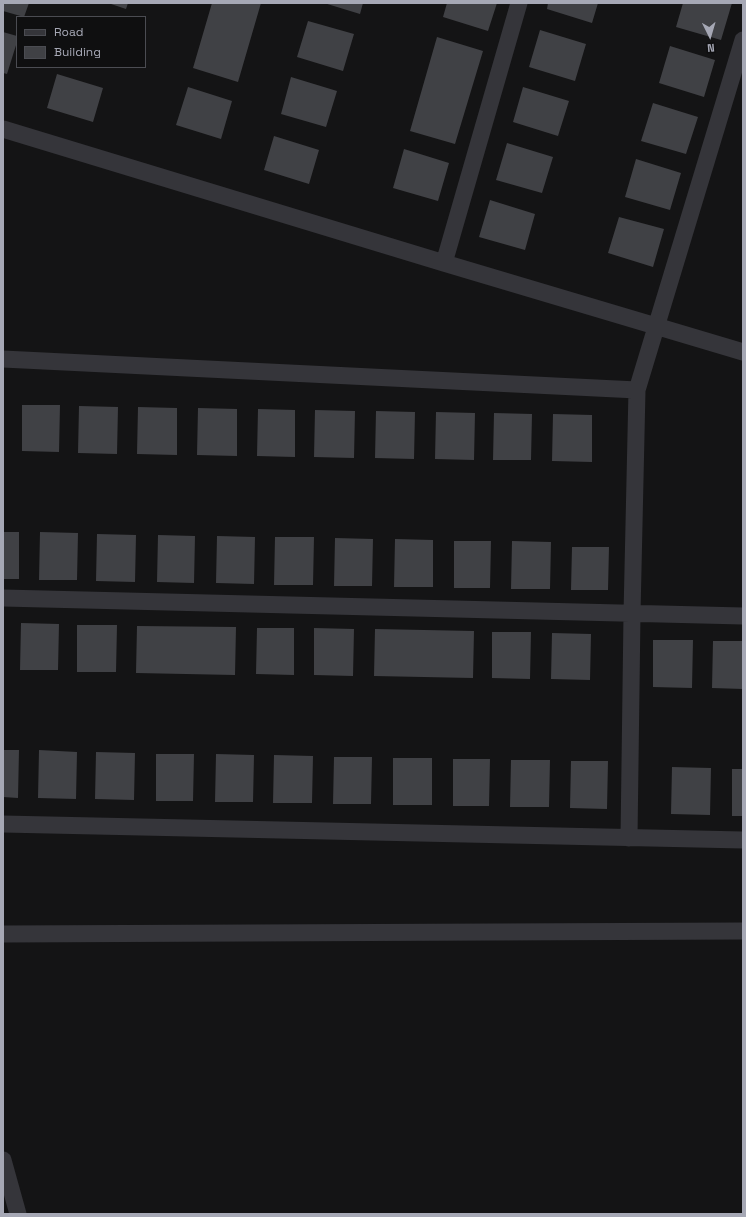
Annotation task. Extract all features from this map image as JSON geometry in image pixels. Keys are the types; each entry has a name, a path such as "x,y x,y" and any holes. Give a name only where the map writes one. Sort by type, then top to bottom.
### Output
{"street":[{"path":"444,264 519,3"},
{"path":"629,838 637,390 743,40"},
{"path":"3,129 444,264 743,352"},
{"path":"3,359 637,390"},
{"path":"3,598 743,616"},
{"path":"3,824 743,840"},
{"path":"3,934 743,931"},
{"path":"3,1160 18,1214"}],"building":[{"path":"3,3 29,3 24,16 3,11"},
{"path":"108,3 128,3 126,9"},
{"path":"212,3 261,3 238,82 193,68"},
{"path":"324,3 363,3 360,14"},
{"path":"447,3 497,3 488,31 443,17"},
{"path":"548,3 598,3 592,23 547,9"},
{"path":"683,3 732,3 721,40 676,27"},
{"path":"308,21 354,34 343,71 297,57"},
{"path":"540,30 586,44 575,81 529,67"},
{"path":"3,32 16,36 16,45 7,74 3,73"},
{"path":"437,37 483,51 455,144 410,131"},
{"path":"670,46 715,60 704,97 659,83"},
{"path":"57,74 103,88 93,122 47,108"},
{"path":"291,77 337,91 326,127 281,114"},
{"path":"188,87 232,101 221,139 176,125"},
{"path":"523,87 569,101 558,136 513,122"},
{"path":"653,103 698,117 686,154 641,141"},
{"path":"274,136 319,150 309,184 264,170"},
{"path":"507,143 553,157 542,193 496,180"},
{"path":"404,149 449,163 438,201 393,188"},
{"path":"636,159 681,173 670,210 625,197"},
{"path":"490,200 535,214 525,250 479,237"},
{"path":"619,217 664,229 653,267 608,253"},
{"path":"22,405 60,405 59,452 22,451"},
{"path":"79,406 118,407 117,454 78,453"},
{"path":"138,407 177,408 177,455 137,454"},
{"path":"198,408 237,409 237,456 197,455"},
{"path":"258,409 295,410 295,457 257,456"},
{"path":"315,410 355,411 354,458 314,457"},
{"path":"376,411 415,412 414,459 375,458"},
{"path":"436,412 475,413 474,460 435,459"},
{"path":"494,413 532,414 531,460 493,460"},
{"path":"553,414 592,415 592,462 552,461"},
{"path":"3,532 19,532 19,579 3,579"},
{"path":"40,532 78,533 77,580 39,580"},
{"path":"97,534 136,535 135,582 96,581"},
{"path":"158,535 195,536 194,583 157,582"},
{"path":"217,536 255,537 254,584 216,583"},
{"path":"275,537 314,537 313,585 274,585"},
{"path":"335,538 373,539 372,586 334,586"},
{"path":"395,539 433,540 433,587 394,587"},
{"path":"454,541 491,541 490,588 454,588"},
{"path":"512,541 551,542 550,589 511,589"},
{"path":"572,547 609,547 608,590 571,590"},
{"path":"21,623 59,624 58,670 20,670"},
{"path":"77,625 117,625 116,672 77,672"},
{"path":"137,626 236,627 235,675 136,673"},
{"path":"257,628 294,628 294,675 256,674"},
{"path":"314,628 354,629 353,676 314,675"},
{"path":"375,629 474,631 473,678 374,676"},
{"path":"492,632 531,632 530,679 492,678"},
{"path":"552,633 591,634 590,680 551,679"},
{"path":"653,640 693,640 692,688 653,687"},
{"path":"713,641 743,641 743,689 712,688"},
{"path":"3,750 19,750 18,798 3,797"},
{"path":"39,750 77,752 76,799 38,798"},
{"path":"96,752 135,753 134,800 95,799"},
{"path":"156,754 194,754 193,801 156,801"},
{"path":"216,754 254,755 253,802 215,802"},
{"path":"274,755 313,756 312,803 273,803"},
{"path":"334,757 372,757 371,804 333,804"},
{"path":"393,758 432,758 432,805 393,805"},
{"path":"453,759 490,759 489,806 453,806"},
{"path":"511,760 550,760 549,807 510,807"},
{"path":"571,761 608,761 607,809 570,808"},
{"path":"672,767 711,768 710,815 671,814"},
{"path":"732,769 743,769 743,816 732,816"}]}
